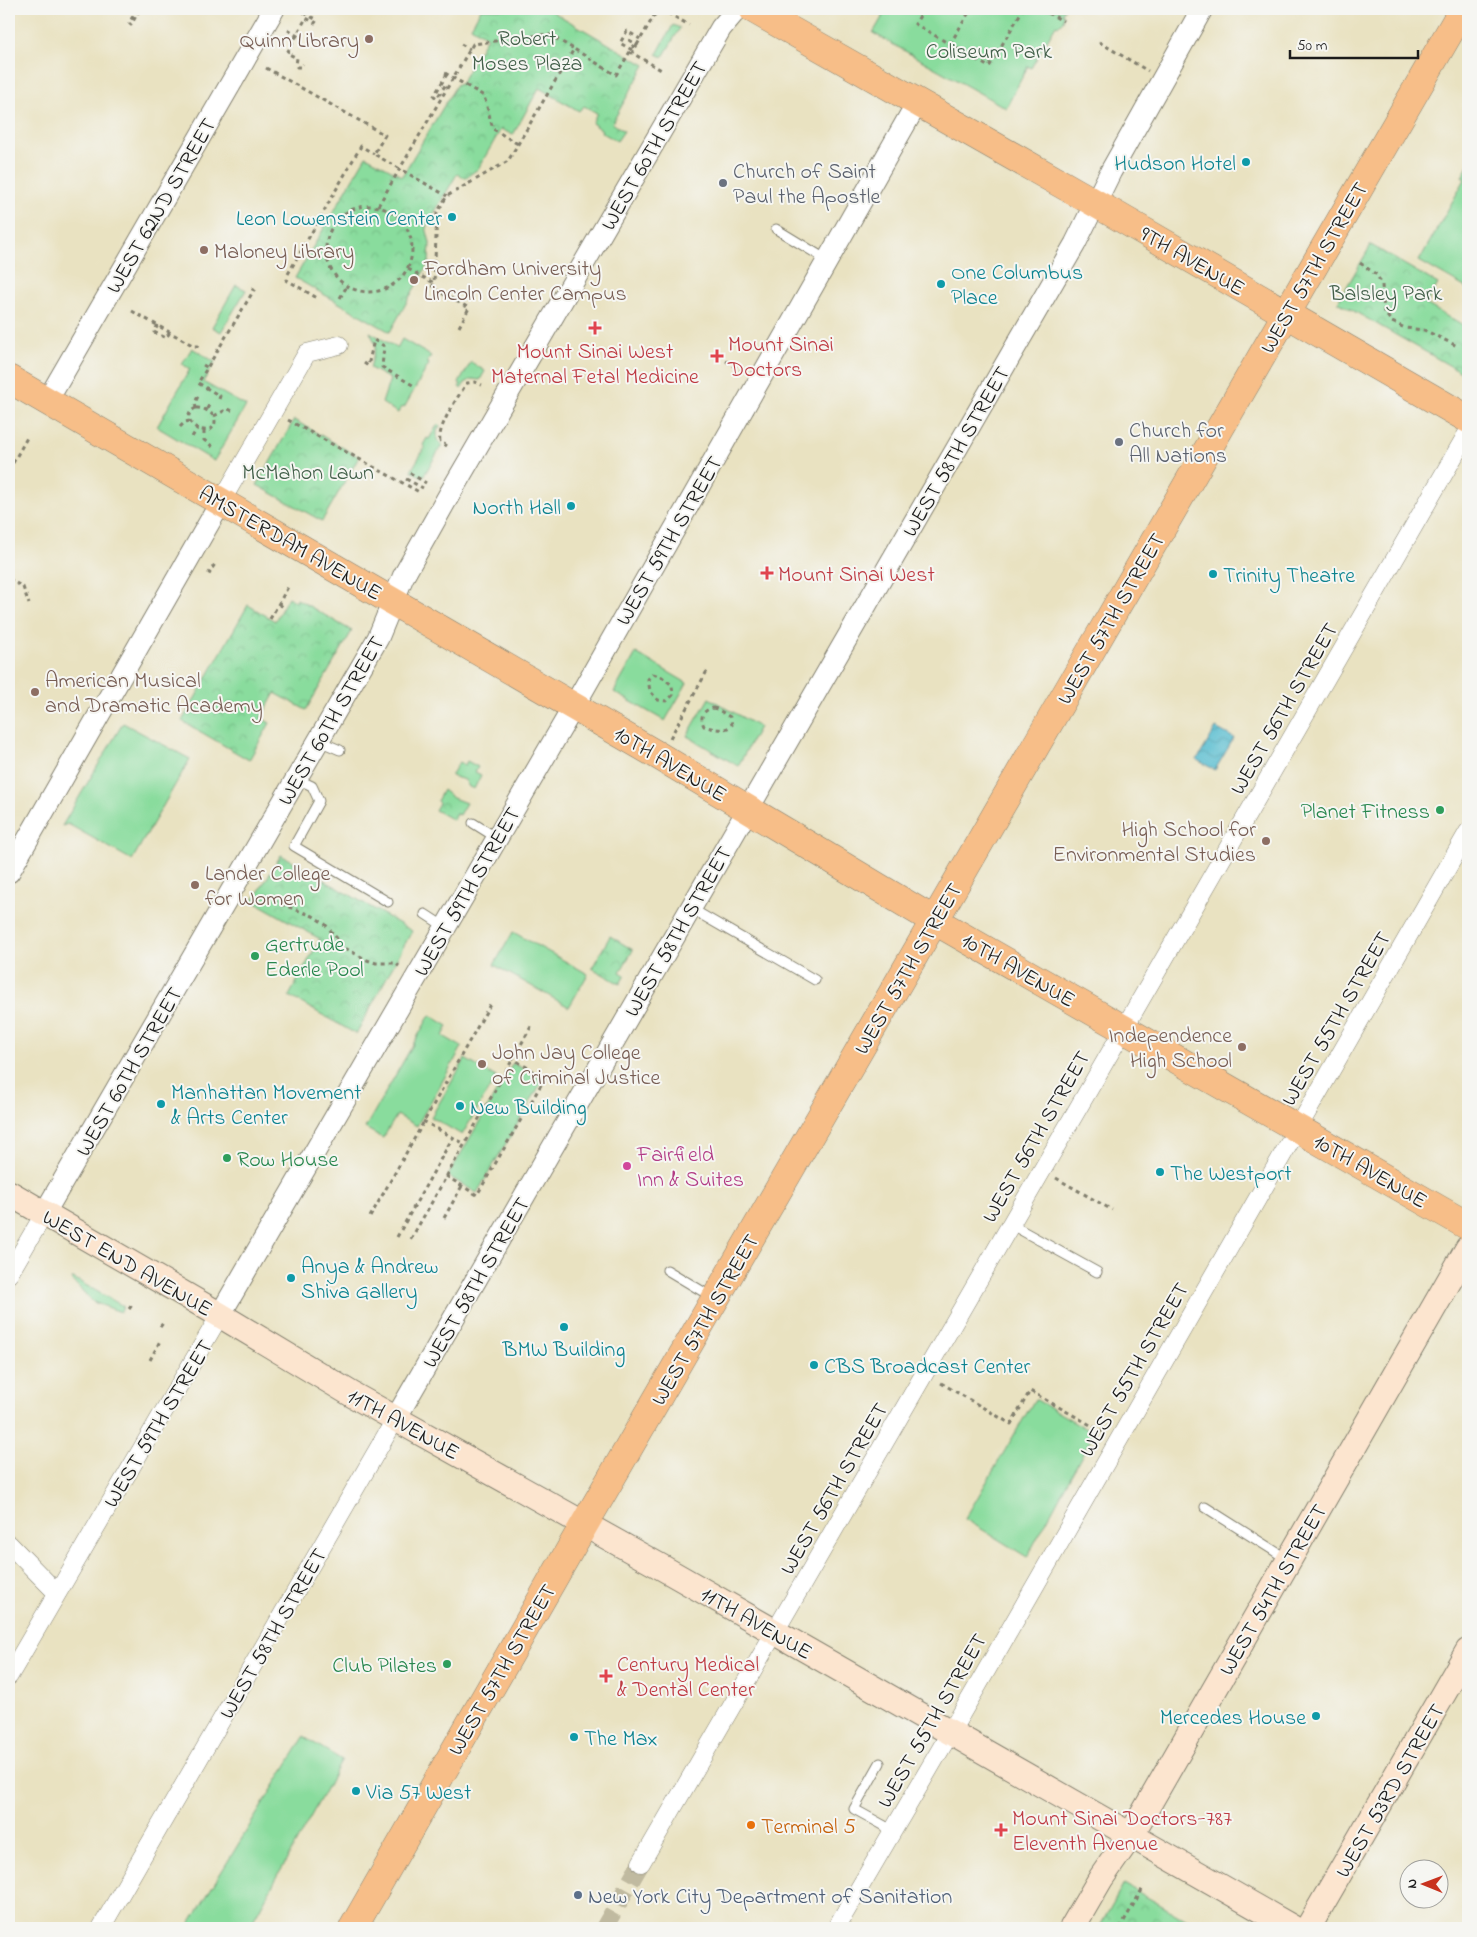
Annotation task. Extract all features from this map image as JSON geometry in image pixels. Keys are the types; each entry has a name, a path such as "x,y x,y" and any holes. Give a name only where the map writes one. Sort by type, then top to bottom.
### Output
{"main road":[{"name":"9TH AVENUE","path":"753,9 1095,203 1468,419"},
{"name":"WEST 57TH STREET","path":"358,1925 584,1525 1463,9"},
{"name":"AMSTERDAM AVENUE","path":"9,379 574,706"},
{"name":"10TH AVENUE","path":"574,706 935,920 1468,1226"},
{"name":"WEST END AVENUE","path":"9,1193 220,1315"},
{"name":"WEST 54TH STREET","path":"1072,1928 1101,1878 1131,1835 1468,1248"},
{"name":"11TH AVENUE","path":"220,1315 313,1371 663,1568 1293,1928"},
{"name":"WEST 53RD STREET","path":"1308,1928 1468,1651"}],"street":[{"name":"WEST 62ND STREET","path":"47,401 274,9"},
{"name":"WEST 60TH STREET","path":"9,1274 378,638 404,577 454,487 722,28 737,9"},
{"name":"WEST 58TH STREET","path":"101,1928 747,808 1075,244 1095,203 1202,9"},
{"name":"WEST 59TH STREET","path":"9,1676 574,706 917,103"},
{"path":"9,872 307,353 340,345"},
{"name":"WEST 56TH STREET","path":"641,1863 776,1634 1010,1224 1468,432"},
{"name":"WEST 55TH STREET","path":"836,1928 1468,832"},
{"path":"9,1544 57,1593"}],"lane":[{"path":"776,229 827,261"},
{"path":"319,741 340,750"},
{"path":"297,779 312,786 319,801 294,846 388,902"},
{"path":"473,823 497,838"},
{"path":"690,908 815,980"},
{"path":"425,914 446,927"},
{"path":"1010,1224 1097,1272"},
{"path":"667,1270 716,1299"},
{"path":"1204,1507 1289,1560"},
{"path":"880,1763 854,1809 892,1830"}],"path":[{"path":"297,9 317,20 315,23 306,18 298,36 287,53 296,58 296,66 300,67 303,64"},
{"path":"663,71 638,59 632,53 640,39 659,9 690,25"},
{"path":"924,9 916,24 989,67 1023,9"},
{"path":"950,44 971,9"},
{"path":"1041,9 1063,21"},
{"path":"288,30 298,36"},
{"path":"632,50 620,43 627,31 640,39"},
{"path":"378,206 473,44 548,34 616,75 635,44 629,40 637,45"},
{"path":"1099,42 1162,80"},
{"path":"461,44 470,49"},
{"path":"459,327 469,308 432,288 434,284 437,213 447,196 508,161 574,49"},
{"path":"266,68 385,135 374,154"},
{"path":"448,86 446,84 437,98 434,96 446,73 484,96 493,129 518,144"},
{"path":"288,274 361,146 447,196"},
{"path":"360,206 378,206 394,213 408,228 413,248 408,269 399,280 382,290 368,292 347,286 337,278 329,266 326,245 329,232 336,220 348,211 360,206"},
{"path":"1360,264 1377,275 1382,285 1384,312 1392,322 1405,328 1424,330 1457,346"},
{"path":"408,269 434,284"},
{"path":"286,282 287,280 317,298"},
{"path":"340,298 347,286"},
{"path":"219,399 220,396 198,383 254,290 248,287"},
{"path":"132,311 194,346 201,346"},
{"path":"158,325 154,332 166,338 170,332"},
{"path":"219,336 225,340"},
{"path":"364,363 368,366 374,340 384,346 382,367 416,387"},
{"path":"726,361 742,370"},
{"path":"203,365 208,368"},
{"path":"447,446 440,440 439,433 452,409 467,383 475,382 482,385"},
{"path":"196,408 195,403 198,396"},
{"path":"206,409 209,405"},
{"path":"196,408 206,409 214,416 214,427 204,431 196,429 190,421 190,413 196,408"},
{"path":"214,416 228,409 232,412"},
{"path":"288,420 421,493"},
{"path":"180,427 185,422 190,421"},
{"path":"192,437 196,429"},
{"path":"204,431 204,440 213,447"},
{"path":"9,470 28,436"},
{"path":"410,473 426,483"},
{"path":"407,479 423,488"},
{"path":"211,574 209,573 215,564"},
{"path":"9,579 22,587 29,604"},
{"path":"270,619 288,587"},
{"path":"278,604 283,606"},
{"path":"682,716 707,672"},
{"path":"658,675 672,685 673,695 667,700 658,700 650,691 649,676 658,675"},
{"path":"717,708 730,717 732,725 726,729 708,728 702,723 702,716 708,709 717,708"},
{"path":"250,893 313,916 325,924 345,948 367,960 376,963 395,963 400,966"},
{"path":"370,1217 492,1001"},
{"path":"411,1239 532,1025"},
{"path":"446,1176 477,1195 545,1078 513,1059"},
{"path":"424,1121 465,1144"},
{"path":"397,1238 453,1137"},
{"path":"1063,1183 1112,1210"},
{"path":"444,1218 462,1186"},
{"path":"129,1310 132,1305"},
{"path":"160,1327 163,1323"},
{"path":"150,1360 161,1339"},
{"path":"940,1382 1011,1424 1030,1390 1103,1432"},
{"path":"1120,1928 1143,1888"}],"green space":[{"name":"Robert Moses Plaza","path":"481,9 548,9 645,65 612,123 624,131 617,141 601,132 602,130 592,123 597,113 584,106 579,111 539,88 513,135 501,129 478,169 465,178 457,174 426,227 430,243 429,262 390,332 295,278 366,156 402,176 457,84 460,85 487,37 471,27"},
{"name":"Coliseum Park","path":"887,9 1065,9 1062,13 1064,15 1063,21 1058,26 1056,25 1031,68 1028,66 1006,108 873,33"},
{"path":"673,25 680,28 663,57 657,54"},
{"path":"1468,165 1468,289 1419,261 1465,179 1462,177"},
{"name":"Balsley Park","path":"1371,245 1438,284 1426,304 1468,329 1468,376 1338,302"},
{"path":"236,285 246,290 221,332 212,327"},
{"path":"370,332 397,348 402,339 431,356 427,362 429,364 404,408 401,407 398,413 382,403 390,379 370,368 376,345"},
{"path":"192,348 215,362 203,382 246,406 214,461 157,427 190,369 182,364"},
{"path":"471,362 485,371 480,380 472,379 465,383 461,389 459,387 461,384 459,383"},
{"name":"McMahon Lawn","path":"294,420 359,457 322,521 257,485"},
{"path":"438,424 440,426 437,431 437,440 442,445 423,477 411,471 425,447 423,445 427,438 429,439"},
{"path":"288,597 296,602 297,599 352,631 306,710 275,693 261,718 270,723 249,760 182,721 248,605 275,621"},
{"path":"636,653 687,683 665,721 614,692"},
{"path":"709,698 759,727 738,766 687,736"},
{"path":"123,723 190,759 132,860 68,824 62,826"},
{"path":"467,761 478,767 475,772 481,775 474,789 469,787 465,780 451,776 459,762 465,765"},
{"path":"443,790 453,798 466,803 459,815 456,814 453,820 435,810"},
{"path":"281,855 412,931 356,1034 289,996 320,939 253,901"},
{"path":"513,932 588,974 569,1007 494,965"},
{"path":"610,936 633,950 620,972 625,975 620,984 592,968"},
{"path":"430,1015 448,1026 443,1036 462,1047 417,1126 397,1115 383,1138 365,1128"},
{"path":"465,1059 496,1077 462,1135 431,1117"},
{"path":"513,1063 543,1080 477,1193 448,1176"},
{"path":"73,1278 123,1306 121,1312 93,1302 72,1280"},
{"path":"1035,1399 1094,1433 1027,1557 965,1519"},
{"path":"304,1737 342,1760 249,1928 187,1928"},
{"path":"1124,1884 1201,1928 1099,1928"}],"water":[{"path":"1216,728 1234,738 1215,770 1197,760"}],"tunnel":[{"path":"604,1928 641,1863"}],"place":[{"name":"Quinn Library","path":"369,39"},
{"name":"Hudson Hotel","path":"1246,162"},
{"name":"Church of Saint Paul the Apostle","path":"723,183"},
{"name":"Leon Lowenstein Center","path":"452,217"},
{"name":"Maloney Library","path":"204,250"},
{"name":"Fordham University Lincoln Center Campus","path":"414,280"},
{"name":"One Columbus Place","path":"941,284"},
{"name":"Mount Sinai West Maternal Fetal Medicine","path":"595,328"},
{"name":"Mount Sinai Doctors","path":"717,356"},
{"name":"Church for All Nations","path":"1119,442"},
{"name":"North Hall","path":"571,506"},
{"name":"Mount Sinai West","path":"767,573"},
{"name":"Trinity Theatre","path":"1213,574"},
{"name":"American Musical and Dramatic Academy","path":"35,692"},
{"name":"Planet Fitness","path":"1440,810"},
{"name":"High School for Environmental Studies","path":"1266,841"},
{"name":"Lander College for Women","path":"195,885"},
{"name":"Gertrude Ederle Pool","path":"255,956"},
{"name":"Independence High School","path":"1242,1047"},
{"name":"John Jay College of Criminal Justice","path":"482,1064"},
{"name":"Manhattan Movement & Arts Center","path":"161,1104"},
{"name":"New Building","path":"460,1106"},
{"name":"Row House","path":"227,1158"},
{"name":"Fairfield Inn & Suites","path":"627,1166"},
{"name":"The Westport","path":"1160,1172"},
{"name":"Anya & Andrew Shiva Gallery","path":"291,1278"},
{"name":"BMW Building","path":"564,1327"},
{"name":"CBS Broadcast Center","path":"814,1365"},
{"name":"Club Pilates","path":"447,1664"},
{"name":"Century Medical & Dental Center","path":"606,1676"},
{"name":"Mercedes House","path":"1316,1716"},
{"name":"The Max","path":"574,1737"},
{"name":"Via 57 West","path":"356,1791"},
{"name":"Terminal 5","path":"751,1825"},
{"name":"Mount Sinai Doctors-787 Eleventh Avenue","path":"1001,1830"},
{"name":"New York City Department of Sanitation","path":"578,1895"}]}
